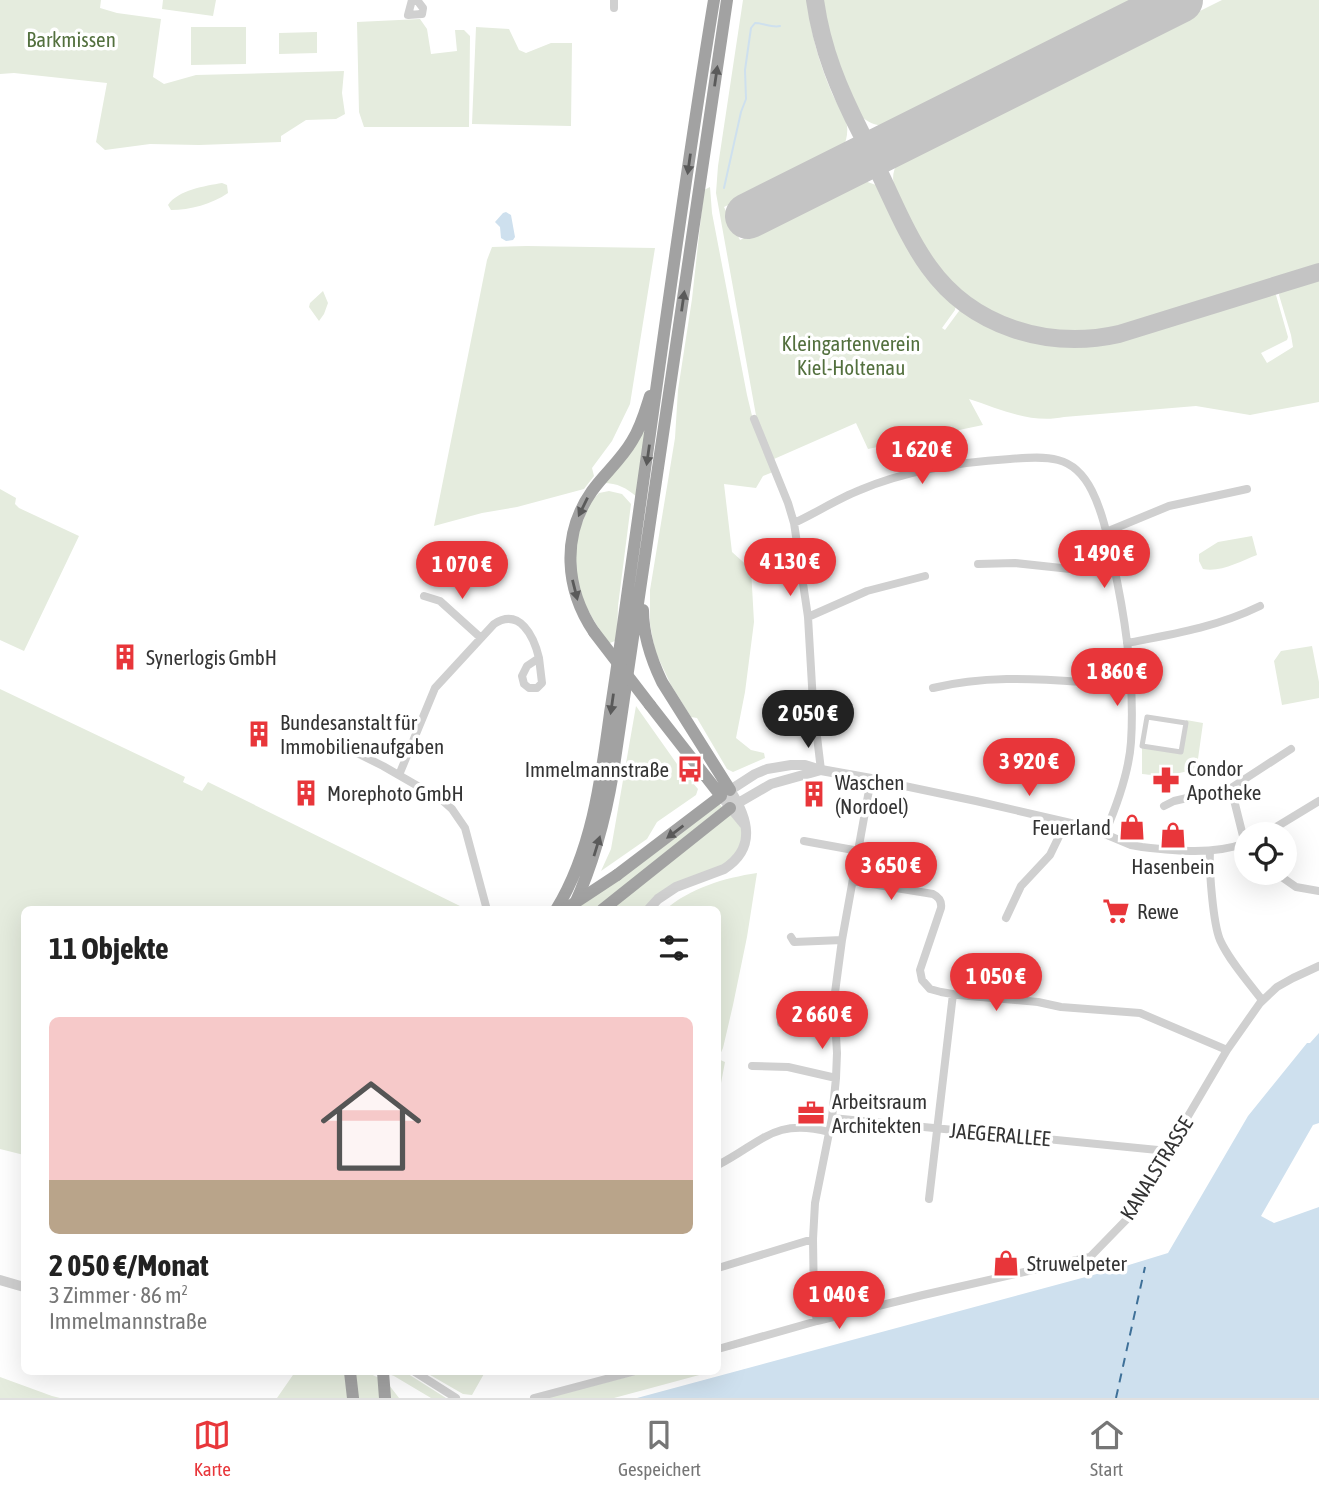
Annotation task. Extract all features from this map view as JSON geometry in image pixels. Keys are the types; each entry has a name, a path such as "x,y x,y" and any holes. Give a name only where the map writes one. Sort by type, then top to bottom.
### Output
{"highway":[{"path":"558,906 585,847 600,782 713,0"},
{"path":"575,906 596,852 608,806 727,0"},
{"path":"660,363 641,426 580,511 570,561 573,587 594,632 650,705 725,793"},
{"path":"644,568 643,614 653,663 725,793"},
{"path":"570,906 617,875 725,793"},
{"path":"607,906 734,805"},
{"path":"350,1375 353,1398"},
{"path":"383,1375 385,1398"}],"street":[{"path":"412,0 408,15 422,14 423,8 418,0"},
{"path":"754,419 794,523 808,617 813,709 821,770"},
{"path":"794,523 861,489 904,475 939,468 1029,458 1056,459 1077,471 1093,492 1106,532 1127,643 1131,687 1129,759 1105,833"},
{"path":"1106,532 1169,506 1247,489"},
{"path":"978,564 1015,563 1115,572"},
{"path":"808,617 867,591 925,576"},
{"path":"424,596 440,601 481,638"},
{"path":"1127,643 1215,624 1260,606"},
{"path":"400,775 435,688 499,621 509,618 520,623 533,638 539,658"},
{"path":"933,688 954,683 1015,679 1075,681 1131,687"},
{"path":"1147,717 1185,723 1181,752 1142,746 1147,717"},
{"path":"336,747 349,749 400,775 452,808 468,838 486,906"},
{"path":"1164,806 1174,801 1231,788 1291,749"},
{"path":"652,906 676,887 716,873 731,864 741,853 746,842 746,831 725,793 755,774 779,766 800,764 980,802 1066,822 1142,847 1210,851 1234,846"},
{"path":"734,805 771,784 821,770"},
{"path":"817,1321 814,1305 813,1239 815,1203 832,1118 836,1078 834,1000 871,779"},
{"path":"1231,788 1240,822"},
{"path":"1284,822 1319,801"},
{"path":"1006,918 1021,887 1050,855 1066,822"},
{"path":"804,841 859,852"},
{"path":"1210,851 1220,939 1262,999"},
{"path":"853,881 939,897 941,908 920,973 930,989 1061,1007 1140,1013 1227,1050"},
{"path":"1293,885 1305,890 1319,891"},
{"path":"791,937 794,942 842,940"},
{"name":"KANALSTRASSE","path":"721,1348 817,1321 1090,1256 1128,1218 1227,1050 1262,999 1293,978 1319,966"},
{"path":"929,1199 953,994"},
{"path":"781,1023 835,1022"},
{"path":"752,1066 788,1067 836,1078"},
{"name":"JAEGERALLEE","path":"832,1118 1168,1151"},
{"path":"721,1164 772,1132 800,1127 829,1132"},
{"path":"721,1267 813,1239"},
{"path":"0,1280 21,1286"},
{"path":"420,1375 456,1398"},
{"path":"534,1398 621,1375"}],"green space":[{"name":"Barkmissen","path":"0,0 101,0 100,8 161,19 153,77 164,84 196,75 344,71 342,93 345,114 336,119 306,120 281,136 281,142 150,144 105,150 96,142 107,83 14,73 0,74"},
{"path":"163,0 216,0 213,16 162,9"},
{"name":"Kleingartenverein Kiel-Holtenau","path":"743,0 808,0 819,58 844,117 847,132 843,148 724,207 740,240 862,180 881,190 916,258 936,285 956,304 955,310 942,328 945,330 962,309 994,328 1028,340 1050,344 1093,344 1135,335 1272,293 1276,295 1288,337 1261,353 1267,363 1293,347 1280,291 1319,279 1319,402 1250,415 1196,406 1040,419 969,399 983,425 868,449 856,423 774,459 757,421 716,193"},
{"path":"823,0 1140,0 888,126 869,122 857,110 833,48"},
{"path":"1222,0 1319,0 1319,265 1111,329 1088,332 1044,330 1023,325 1003,318 965,295 930,257 901,202 893,182 899,161"},
{"path":"420,19 427,29 431,54 457,51 455,30 464,30 470,36 469,127 364,127 359,112 357,22"},
{"path":"191,27 246,27 246,64 191,65"},
{"path":"476,27 509,29 519,50 526,53 551,43 572,43 571,126 472,124"},
{"path":"317,32 317,53 279,54 279,33"},
{"path":"222,183 227,185 228,193 208,203 178,210 171,210 168,205 185,192"},
{"path":"710,187 712,213 747,395 754,424 773,472 763,476 756,488 724,484 732,552 751,569 754,622 736,738 751,750 764,753 765,758 733,772 727,769 697,718 691,717 671,685 655,651 650,624 650,590 675,438 678,390 692,299 704,190"},
{"path":"492,247 655,248 630,404 612,441 592,468 594,476 584,489 434,526 487,260"},
{"path":"323,291 328,303 319,321 309,307"},
{"path":"646,422 637,497 622,487 603,483"},
{"path":"0,489 16,498 15,504 19,508 79,536 24,651 0,640"},
{"path":"609,491 622,494 631,504 618,606 617,636 615,641 610,643 606,641 578,593 575,541 590,503 599,493"},
{"path":"1252,536 1257,555 1223,568 1203,569 1199,554 1218,542"},
{"path":"1312,646 1319,682 1319,698 1282,705 1274,661 1281,651"},
{"path":"0,689 185,777 183,782 202,791 208,782 460,906 21,906 21,1154 0,1149"},
{"path":"636,706 698,789 696,795 657,822 647,839 601,871 611,849"},
{"path":"1186,720 1203,723 1197,766 1179,773 1142,774 1142,746 1181,752"},
{"path":"719,803 722,807 599,906 580,906"},
{"path":"730,808 744,824 737,858 695,879 654,906 607,906"},
{"path":"757,873 747,937 721,1052 721,906 670,906 708,885"},
{"path":"721,1060 725,1062 721,1083"},
{"path":"293,1375 373,1375 386,1381 399,1398 277,1398"},
{"path":"391,1375 410,1375 446,1398 431,1398"},
{"path":"430,1375 483,1375 472,1395 463,1394"},
{"path":"634,1375 699,1375 614,1398 546,1398"},
{"path":"0,1377 52,1396 60,1398 0,1398"}],"water":[{"path":"506,212 511,215 515,237 506,241 501,238 500,227 495,222"},
{"path":"1319,1033 1319,1123 1313,1125 1261,1216 1274,1223 1319,1207 1319,1398 637,1398 1168,1253 1248,1116 1307,1043"}],"waterway":[{"path":"724,188 746,99 745,70 751,28 755,23 780,26"}],"ferry route":[{"path":"1116,1398 1145,1267"}],"taxiway":[{"path":"815,0 832,69 862,135 875,143 902,137"},
{"path":"915,133 891,148 879,165 879,172 902,220 921,256 947,288 989,319 1014,329 1065,339 1119,334 1319,272"}],"runway":[{"path":"748,216 1180,0"}],"place":[{"name":"Synerlogis GmbH","path":"125,657"},
{"name":"Bundesanstalt für Immobilienaufgaben","path":"259,734"},
{"name":"Immelmannstraße","path":"690,769"},
{"name":"Condor Apotheke","path":"1166,780"},
{"name":"Morephoto GmbH","path":"306,793"},
{"name":"Waschen (Nordoel)","path":"814,794"},
{"name":"Feuerland","path":"1132,827"},
{"name":"Hasenbein","path":"1173,835"},
{"name":"Rewe","path":"1116,911"},
{"name":"Arbeitsraum Architekten","path":"811,1113"},
{"name":"Struwelpeter","path":"1006,1263"}]}
